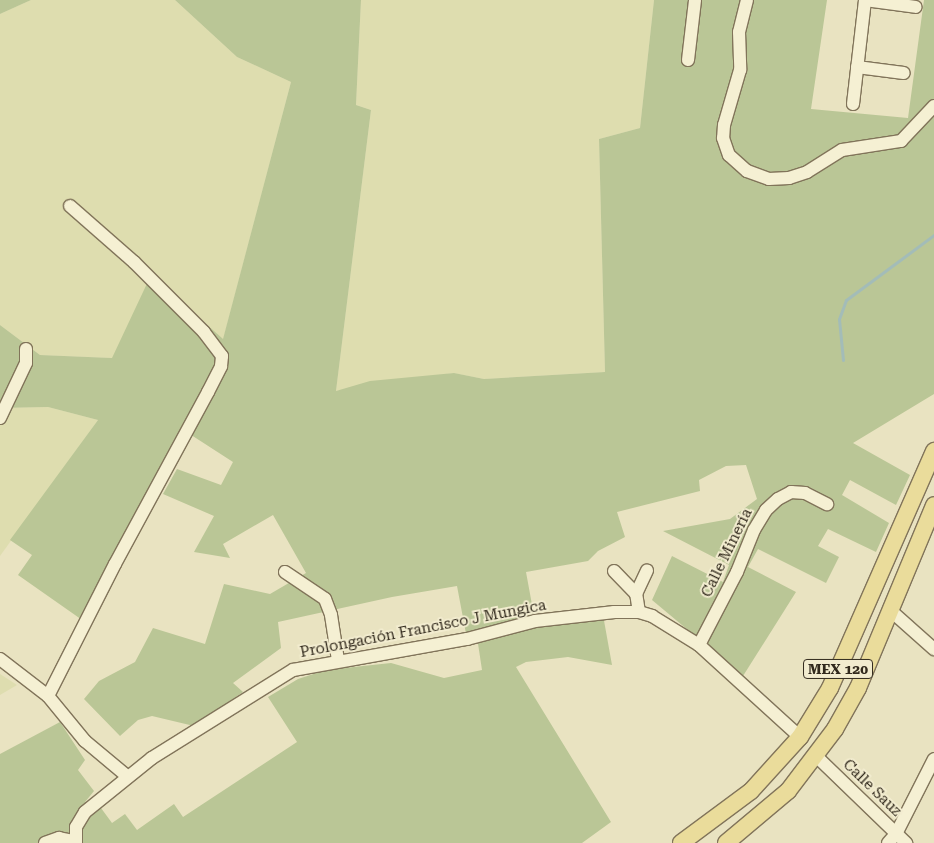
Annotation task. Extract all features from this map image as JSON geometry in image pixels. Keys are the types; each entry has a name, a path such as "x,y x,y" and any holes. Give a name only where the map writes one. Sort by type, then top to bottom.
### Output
{"main road":[{"name":"MEX 120","path":"681,843 751,791 800,737 830,688 934,451"},
{"name":"MEX 120","path":"726,843 788,791 835,730 858,688 934,505"}],"street":[{"path":"688,60 695,0"},
{"path":"747,0 739,32 740,70 724,125 723,138 729,155 747,171 769,179 790,178 807,172 842,150 901,141 934,106"},
{"path":"853,104 865,0 916,7"},
{"path":"857,68 904,73"},
{"path":"48,696 115,564 208,392 221,366 222,356 204,332 134,262 70,206"},
{"path":"0,418 26,363 26,348"},
{"name":"Calle Minería","path":"699,645 737,572 754,530 766,510 778,499 791,492 805,493 827,504"},
{"path":"639,612 636,594 647,570"},
{"path":"614,571 636,594"},
{"path":"285,572 325,599 331,615 338,660"},
{"path":"890,610 934,649"},
{"name":"Prolongación Francisco J Mungica","path":"74,842 76,827 85,812 128,777 177,740 293,670 338,660 467,639 535,621 639,612 672,626 699,645 800,737"},
{"path":"0,659 48,696 85,741 128,777"},
{"name":"Calle Sauz","path":"815,755 892,839 906,843"},
{"path":"892,839 934,759"},
{"path":"44,843 59,838 74,842"}],"green space":[{"path":"0,0 31,0 0,14"},
{"path":"31,0 175,0 237,57 291,82 223,340 112,358 40,355 0,325 0,14"},
{"path":"175,0 361,0 356,105 371,110 336,391 370,381 454,373 484,379 605,372 599,139 640,128 654,0 827,0 811,109 908,118 924,0 934,0 934,394 853,443 910,475 896,505 850,480 842,495 889,523 876,552 828,529 818,546 839,557 826,583 758,549 748,567 796,592 743,676 652,600 672,556 723,582 729,565 663,531 730,519 757,499 746,465 726,466 699,480 700,491 617,512 625,537 598,551 588,561 526,572 535,621 603,615 612,665 568,657 526,662 516,667 611,822 582,843 0,843 0,754 60,722 85,760 78,770 94,791 85,802 93,812 101,808 112,823 125,814 137,830 174,804 183,817 297,742 268,697 298,679 326,670 391,663 444,678 482,670 477,637 467,639 457,586 392,597 278,622 281,648 233,683 243,692 194,726 152,716 138,720 120,736 84,699 99,681 135,662 153,628 205,644 224,584 270,594 306,573 273,515 223,544 230,558 194,552 214,516 163,494 177,469 221,485 233,462 185,431 85,622 18,575 32,555 10,540 98,420 48,407 0,408 0,325 40,355 112,358 151,275 223,339 291,82 237,57"},
{"path":"361,0 654,0 640,128 599,139 605,372 484,379 453,373 336,391 371,110 356,105"},
{"path":"48,407 98,420 0,556 0,408"},
{"path":"0,674 17,685 0,695"}],"waterway":[{"path":"843,360 839,319 846,300 934,235"}]}
